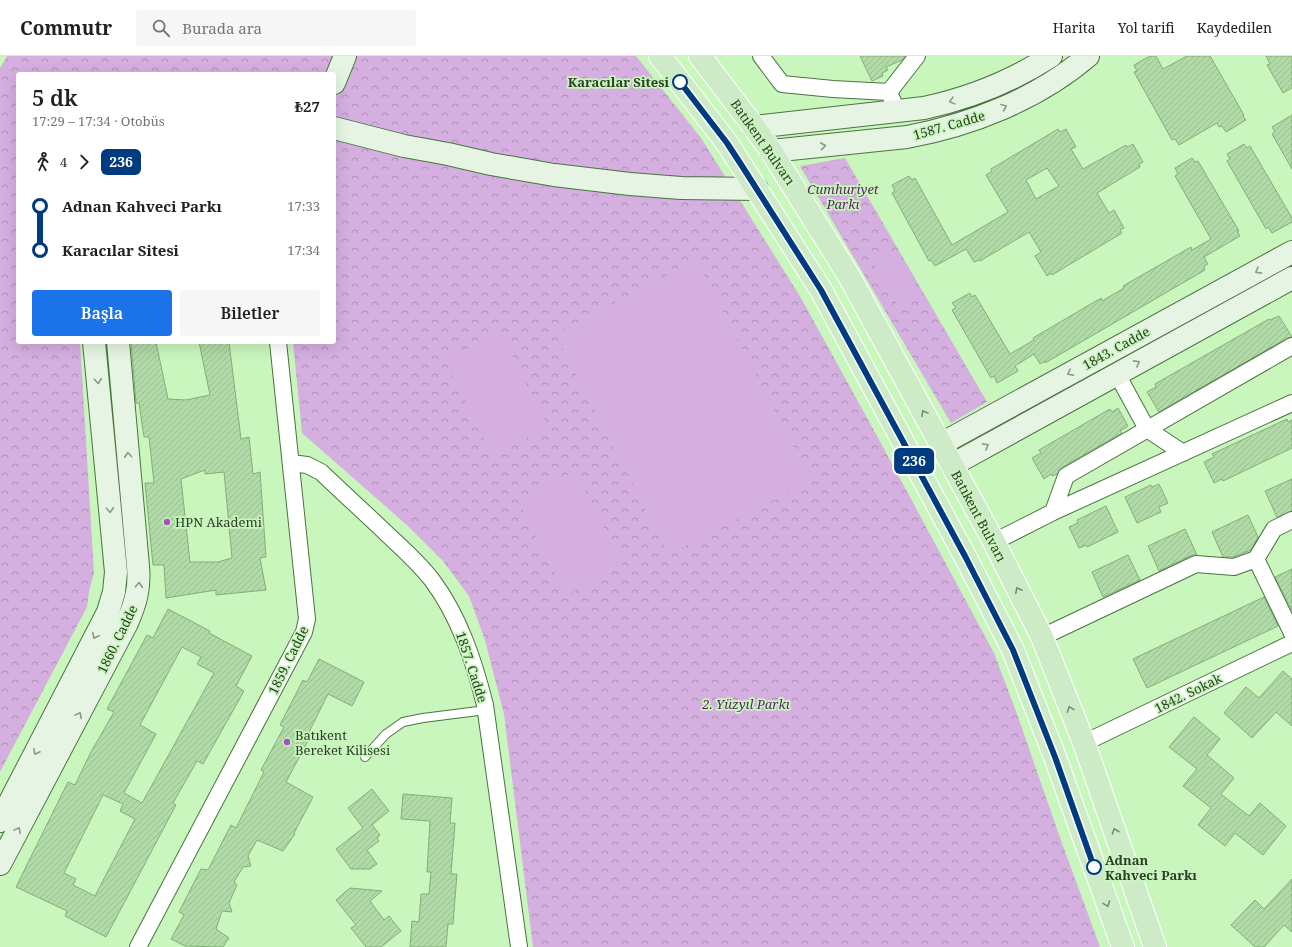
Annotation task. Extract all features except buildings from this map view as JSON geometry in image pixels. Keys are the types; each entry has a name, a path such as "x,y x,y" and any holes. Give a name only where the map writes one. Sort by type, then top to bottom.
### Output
{"main road":[{"path":"660,56 727,143 758,189 821,290 963,552 1013,650 1055,757 1123,947"},
{"name":"Batıkent Bulvarı","path":"700,56 771,151 849,276 994,542 1042,637 1084,743 1155,947"}],"street":[{"path":"336,78 345,56"},
{"path":"761,56 782,84 832,89 893,102 906,71 917,56"},
{"path":"899,56 906,71"},
{"name":"1587. Cadde","path":"754,127 794,123 893,102 924,108 948,103 1012,79 1051,56"},
{"name":"1587. Cadde","path":"771,151 907,137 924,134 958,124 1005,106 1038,91 1088,56"},
{"path":"794,123 785,128 782,136 786,144 797,148"},
{"path":"336,129 404,146 554,175 630,184 681,188 758,189"},
{"name":"1843. Cadde","path":"941,444 1292,252"},
{"name":"1843. Cadde","path":"952,465 1292,279"},
{"name":"1860. Cadde","path":"0,821 108,612 114,592 116,572 94,344"},
{"name":"1860. Cadde","path":"0,864 127,623 134,608 138,593 138,566 118,344"},
{"name":"1859. Cadde","path":"138,947 306,626 306,611 278,344"},
{"path":"1053,512 1066,476 1292,346"},
{"path":"1117,374 1147,429 1183,453"},
{"path":"994,542 1053,512 1292,403"},
{"name":"1857. Cadde","path":"291,463 307,465 321,472 410,555 432,579 456,620 479,680 486,710 519,947"},
{"path":"1042,637 1196,564 1234,567 1256,559 1274,529 1292,520"},
{"path":"1256,559 1292,633"},
{"name":"1842. Sokak","path":"1084,743 1292,643"}],"lane":[{"path":"365,757 386,734 403,722 486,710"}],"green space":[{"name":"2. Yüzyıl Parkı","path":"7,56 636,56 701,138 801,298 994,653 1100,947 533,947 504,714 485,640 469,596 443,561 408,526 302,433 293,344 336,344 336,72 16,72 16,344 80,344 94,573 89,591 87,607 0,772 0,68"},
{"name":"Cumhuriyet Parkı","path":"845,158 987,402 951,423 800,166"},
{"path":"896,250 923,296 900,309 873,263"},
{"path":"696,260 811,481 669,554 555,334"},
{"path":"501,333 548,427 492,455 445,360"},
{"path":"575,471 623,566 566,595 518,500"}],"bus line":[{"name":"236","path":"680,82 727,143 821,290 966,558 1013,650 1055,757 1094,867"}],"place":[{"name":"Karacılar Sitesi","path":"680,82"},
{"name":"HPN Akademi","path":"167,522"},
{"name":"Batıkent Bereket Kilisesi","path":"287,742"},
{"name":"Adnan Kahveci Parkı","path":"1094,867"}]}
